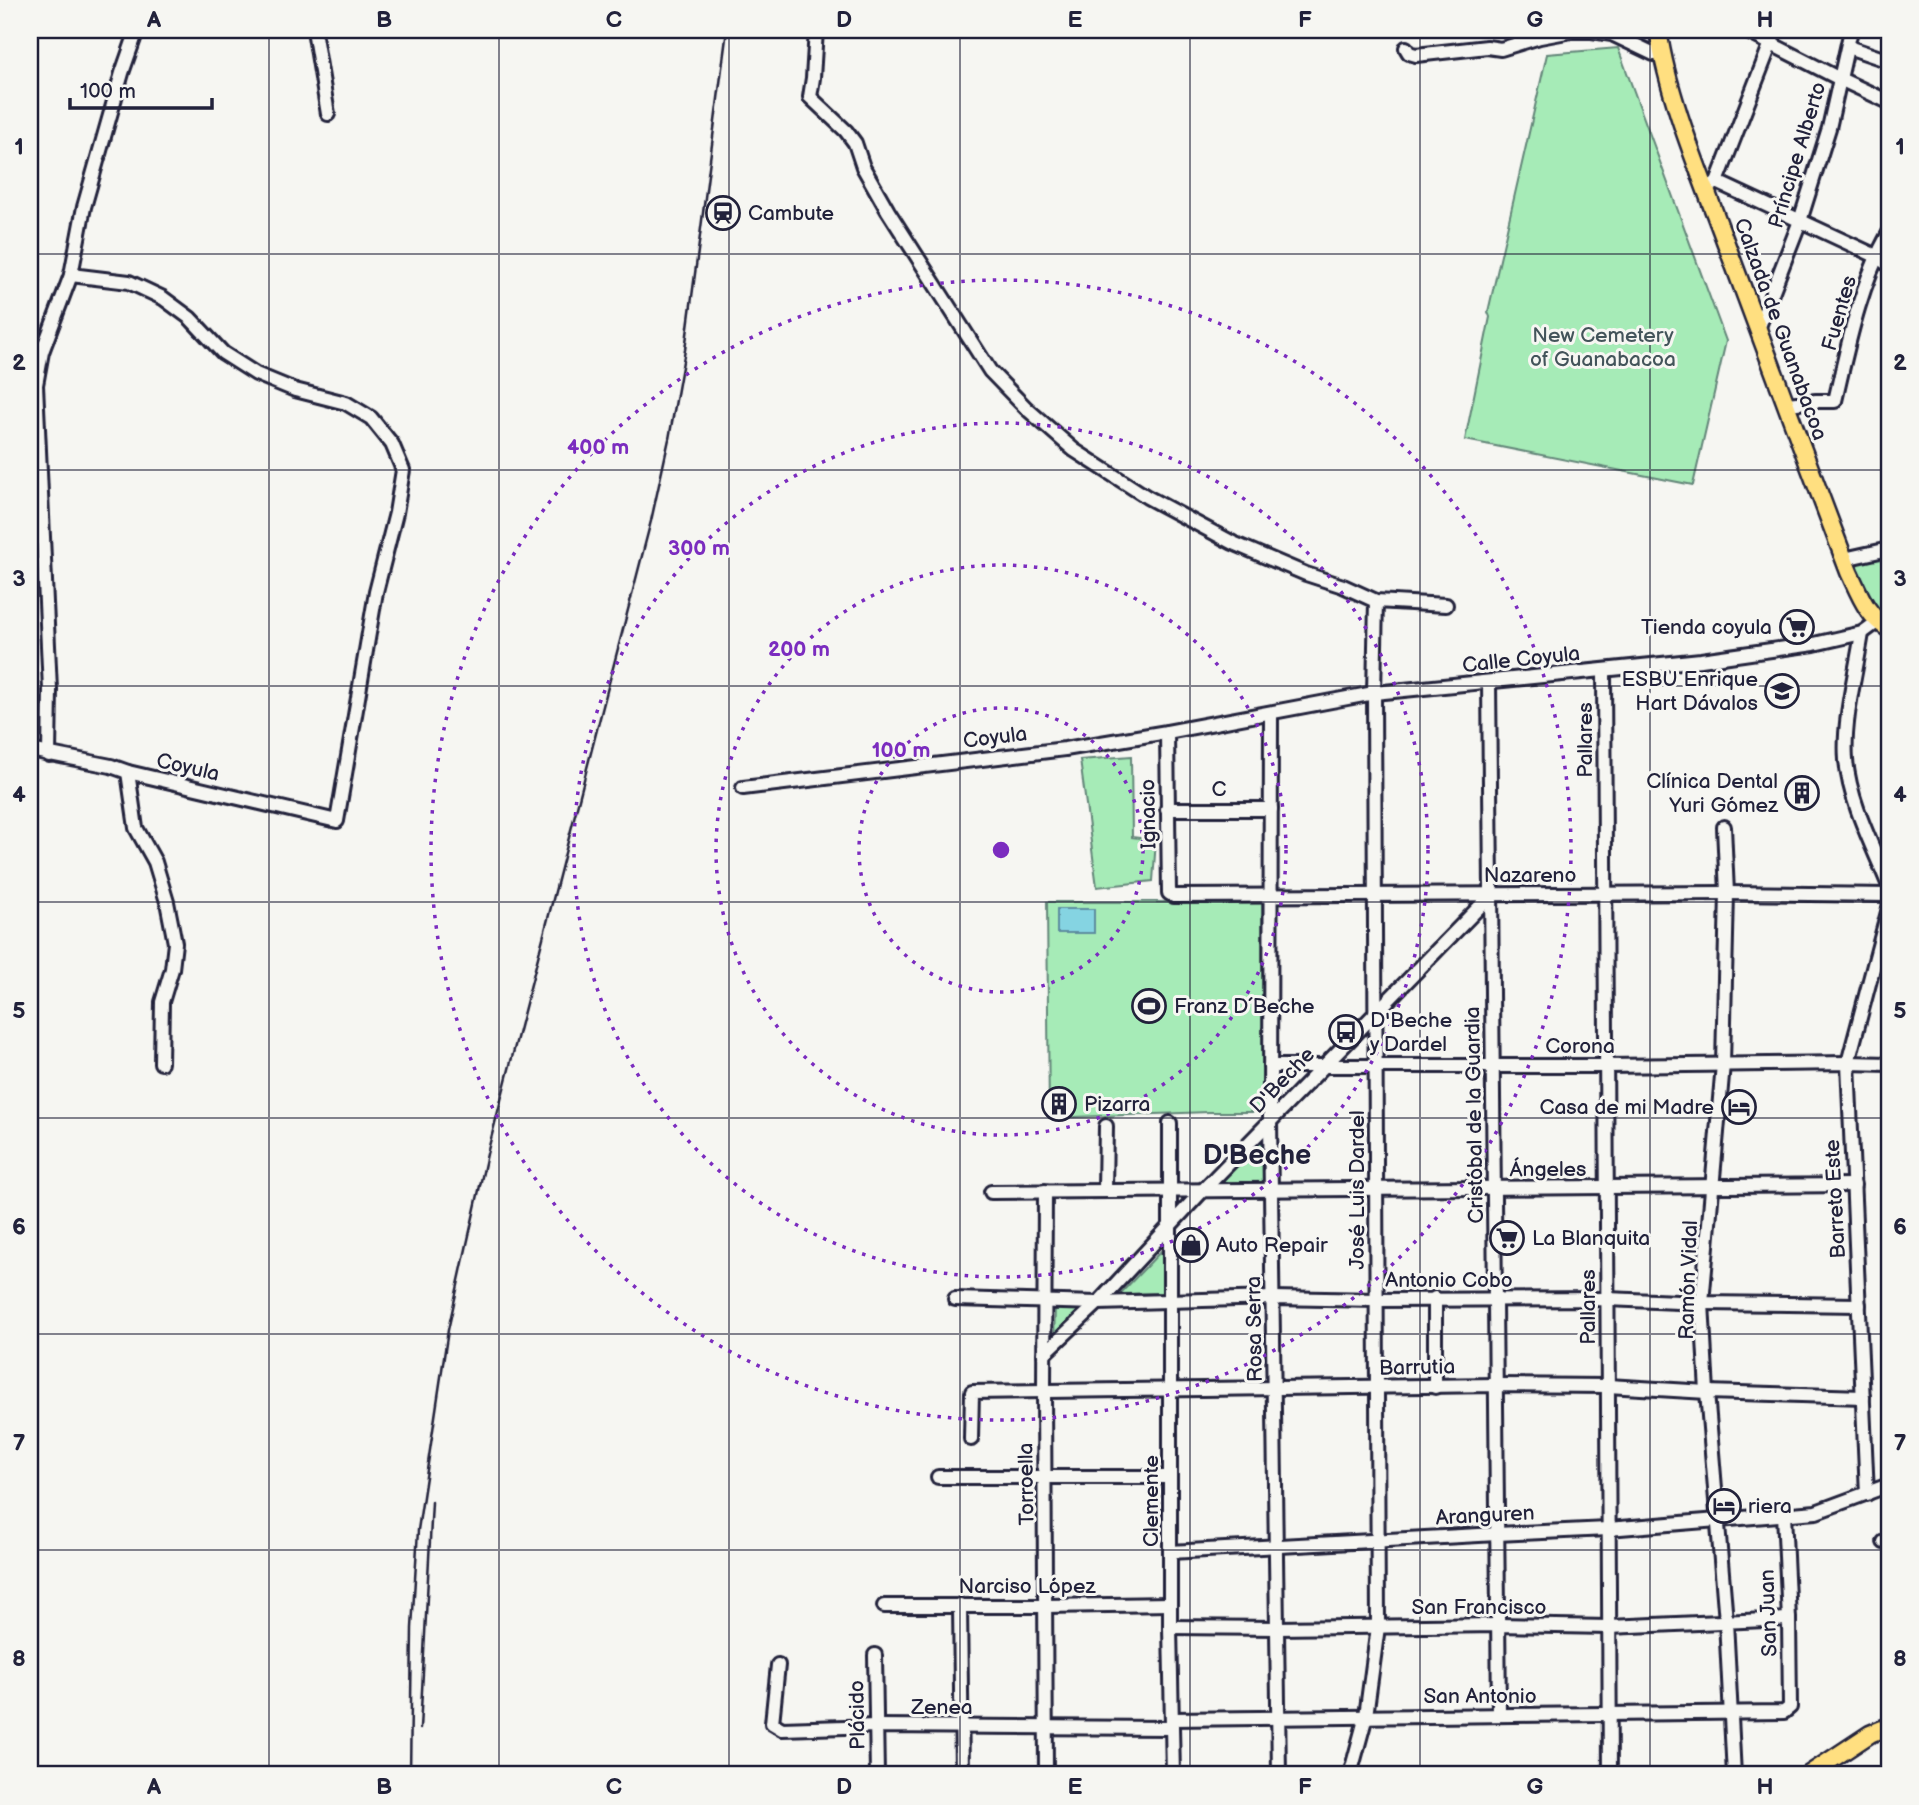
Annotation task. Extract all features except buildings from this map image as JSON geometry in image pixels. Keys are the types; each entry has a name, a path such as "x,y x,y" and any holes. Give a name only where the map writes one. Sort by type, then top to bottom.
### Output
{"main road":[{"name":"Calzada de Guanabacoa","path":"1658,30 1661,53 1677,106 1712,185 1758,329 1844,559 1871,615 1883,625"},
{"path":"1808,1775 1870,1734 1889,1726"}],"street":[{"path":"49,755 50,689 36,385 42,352 71,275 84,207 137,30"},
{"path":"314,30 328,114"},
{"path":"816,30 810,97 855,144 863,167 952,313 990,371 1026,408 1074,450 1159,503 1233,543 1376,601 1446,605"},
{"path":"1744,30 1889,102"},
{"path":"1776,30 1712,185 1800,221 1876,256 1889,265"},
{"name":"Príncipe Alberto","path":"1758,329 1800,221 1829,128 1851,30"},
{"path":"1406,48 1416,55 1487,47 1501,49 1540,37 1572,31 1592,31 1612,34 1654,54 1661,53"},
{"path":"1848,47 1889,61"},
{"name":"Fuentes","path":"1787,404 1835,401 1852,331 1876,256 1889,233"},
{"name":"Coyula","path":"30,750 111,766 337,821 376,592 404,470 392,444 371,418 346,403 295,390 256,374 223,353 190,318 163,298 129,282 71,275"},
{"path":"1844,559 1889,549"},
{"name":"José Luis Dardel","path":"1350,1775 1366,1716 1378,1627 1374,693 1376,601"},
{"name":"Calle Coyula","path":"1167,732 1374,693 1701,660 1814,644 1862,633 1883,625"},
{"path":"1862,633 1847,722 1846,760 1853,797 1889,886"},
{"name":"Pallares","path":"1604,670 1610,1775"},
{"name":"Cristóbal de la Guardia","path":"1489,682 1499,1715"},
{"name":"Rosa Serra","path":"1271,713 1270,1121 1279,1775"},
{"name":"Coyula","path":"743,788 1065,749 1167,732"},
{"name":"Ignacio","path":"1167,732 1170,895"},
{"path":"128,772 136,828 155,862 167,902 174,943 172,969 162,1002 162,1063"},
{"name":"C","path":"1167,809 1271,809"},
{"name":"Ramón Vidal","path":"1724,827 1727,893 1723,1064 1702,1303 1726,1621 1734,1775"},
{"name":"Nazareno","path":"1170,895 1889,895"},
{"name":"D'Beche","path":"1044,1354 1098,1303 1204,1189 1491,895"},
{"name":"Barreto Este","path":"1867,1494 1848,1063 1889,908"},
{"name":"Corona","path":"1270,1066 1889,1064"},
{"name":"Clemente","path":"1170,1123 1170,1627 1173,1775"},
{"path":"1105,1190 1106,1126"},
{"name":"Ángeles","path":"990,1192 1854,1185"},
{"name":"Torroella","path":"1045,1191 1046,1775"},
{"name":"Antonio Cobo","path":"955,1299 1098,1303 1273,1298 1607,1299 1859,1305"},
{"path":"1434,1298 1436,1387"},
{"name":"Barrutia","path":"971,1439 972,1392 1496,1385 1608,1386 1863,1397"},
{"path":"938,1477 1170,1477"},
{"path":"1867,1494 1889,1485"},
{"name":"Aranguren","path":"1170,1552 1608,1529 1816,1512 1867,1494"},
{"name":"San Juan","path":"1784,1514 1789,1619 1788,1710"},
{"name":"Narciso López","path":"884,1606 1170,1604"},
{"path":"960,1605 962,1775"},
{"name":"San Francisco","path":"1170,1627 1609,1627 1789,1619"},
{"name":"Plácido","path":"875,1655 877,1775"},
{"name":"Zenea","path":"778,1665 772,1723 782,1729 1172,1723"},
{"name":"San Antonio","path":"1172,1723 1278,1717 1731,1713 1788,1710"}],"green space":[{"name":"New Cemetery of Guanabacoa","path":"1618,48 1726,341 1693,485 1465,440 1490,317 1488,312 1547,54"},
{"path":"1889,556 1889,620 1872,603 1856,566"},
{"path":"1131,756 1132,837 1156,840 1153,881 1097,887 1080,760"},
{"name":"Franz D´Beche","path":"1047,902 1262,902 1263,1112 1049,1118"},
{"path":"1268,1128 1268,1186 1216,1186"},
{"path":"1164,1248 1166,1293 1120,1294"},
{"path":"1055,1306 1091,1306 1054,1343"}],"water":[{"path":"1057,909 1094,909 1094,933 1057,933"}],"railway":[{"path":"410,1775 412,1628 418,1530 448,1330 487,1154 651,521 669,439 685,350 727,30"},
{"path":"420,1729 432,1502"}],"place":[{"name":"Cambute","path":"723,213"},
{"name":"Tienda coyula","path":"1797,627"},
{"name":"ESBU Enrique Hart Dávalos","path":"1782,691"},
{"name":"Clínica Dental Yuri Gómez","path":"1802,793"},
{"name":"Franz D´Beche","path":"1149,1006"},
{"name":"D'Beche y Dardel","path":"1346,1032"},
{"name":"Pizarra","path":"1059,1104"},
{"name":"Casa de mi Madre","path":"1739,1107"},
{"name":"La Blanquita","path":"1507,1238"},
{"name":"Auto Repair","path":"1191,1245"},
{"name":"riera","path":"1724,1506"}],"district":[{"name":"D'Beche","path":"1257,1154"}]}
